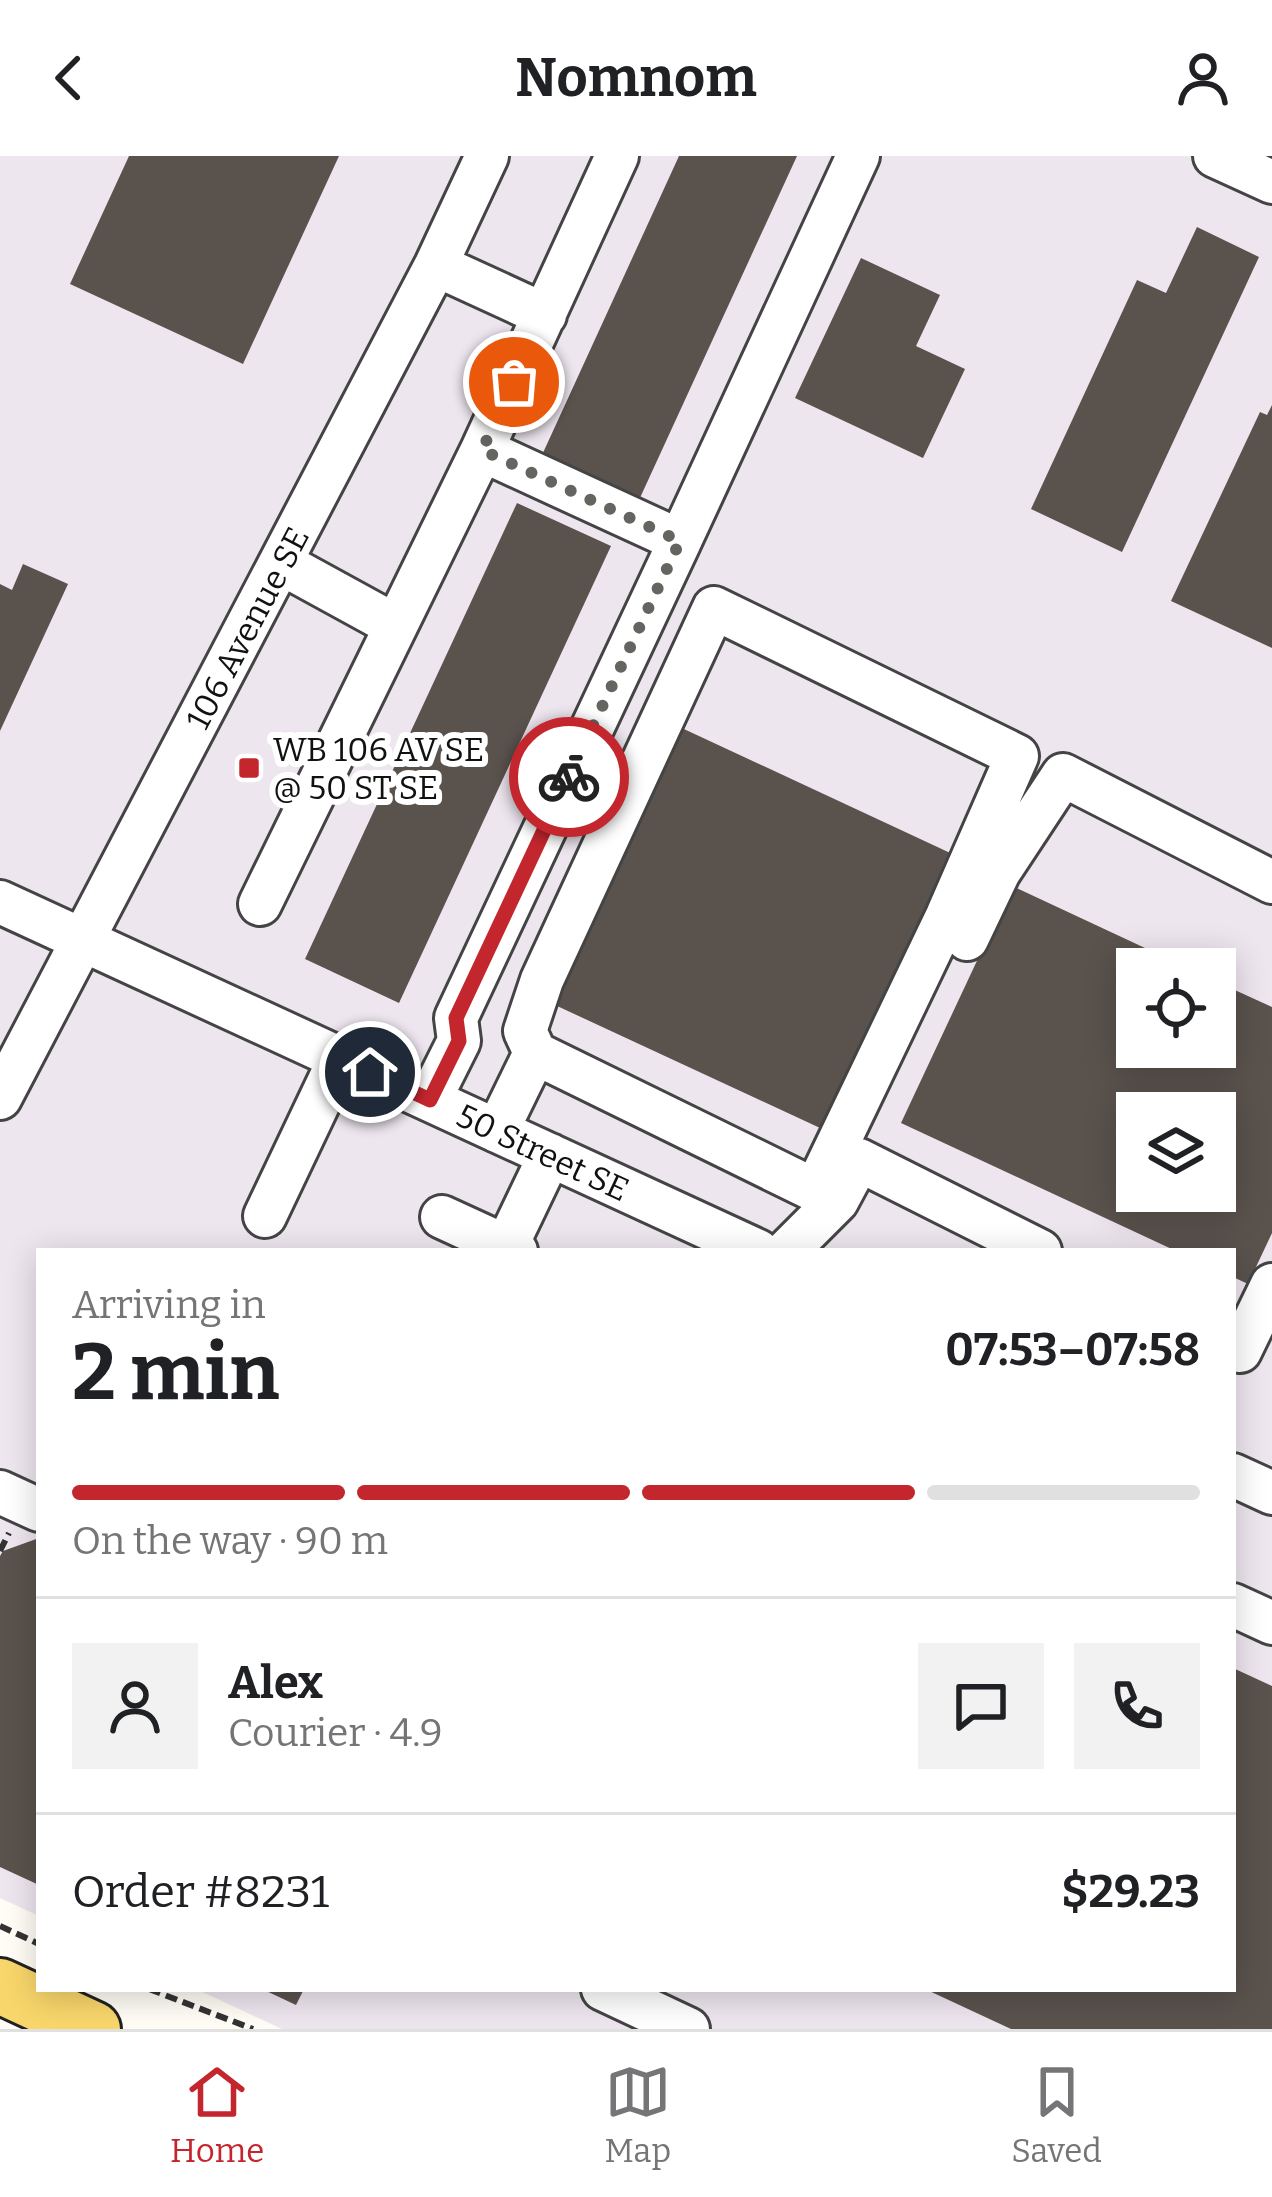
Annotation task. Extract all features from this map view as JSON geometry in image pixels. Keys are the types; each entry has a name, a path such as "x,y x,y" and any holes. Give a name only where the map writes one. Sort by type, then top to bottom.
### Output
{"main road":[{"path":"0,1986 93,2029"}],"street":[{"name":"106 Avenue SE","path":"0,1098 436,265 487,156"},
{"path":"260,904 482,450 617,156"},
{"path":"430,1100 459,1041 456,1018 858,156"},
{"path":"1217,156 1272,182"},
{"path":"436,265 545,315"},
{"path":"482,450 680,541"},
{"path":"281,563 397,626"},
{"path":"714,608 1017,756 826,1196 535,1053 525,1031 542,980 714,608"},
{"path":"790,1248 826,1196 859,1160 999,872 1063,776 1272,882"},
{"name":"50 Street SE","path":"0,902 752,1248"},
{"path":"497,1131 535,1053"},
{"path":"265,1216 340,1058"},
{"path":"511,1248 550,1155"},
{"path":"859,1160 1034,1248"},
{"path":"442,1217 509,1248"},
{"path":"1236,1352 1272,1285"},
{"path":"1236,1476 1272,1493"},
{"path":"1236,1606 1272,1623"},
{"path":"609,1992 688,2029"}],"path":[{"path":"0,1551 16,1511"},
{"path":"0,1926 36,1943"},
{"path":"157,1992 253,2029"}],"shaded area":[{"path":"0,156 1272,156 1272,2029 282,2029 202,1992 1236,1992 1236,1248 36,1248 36,1915 0,1898"}],"building":[{"path":"129,156 339,156 243,364 70,284"},
{"path":"679,156 797,156 639,500 542,455"},
{"path":"1197,227 1259,257 1122,552 1031,509 1137,280 1166,293"},
{"path":"861,258 940,295 916,346 965,369 923,458 795,398"},
{"path":"1272,405 1272,648 1171,601 1260,412 1267,415"},
{"path":"517,503 611,546 399,1003 305,959"},
{"path":"23,564 68,584 0,731 0,584 12,590"},
{"path":"671,723 961,858 833,1134 542,999"},
{"path":"1012,886 1145,948 1116,948 1116,1068 1236,1068 1236,991 1272,1007 1272,1233 1248,1284 1236,1278 1236,1248 1170,1248 901,1123"},
{"path":"36,1539 36,1884 0,1867 3,1551"},
{"path":"1236,1669 1272,1686 1272,2029 1011,2029 931,1992 1236,1992"},
{"path":"268,1992 302,1992 296,2005"}],"way so far":[{"path":"514,382 482,450 680,541 569,777"}],"place":[{"name":"WB 106 AV SE @ 50 ST SE","path":"249,768"}],"route":[{"path":"370,1072 430,1100 459,1041 456,1018 569,777"}]}
